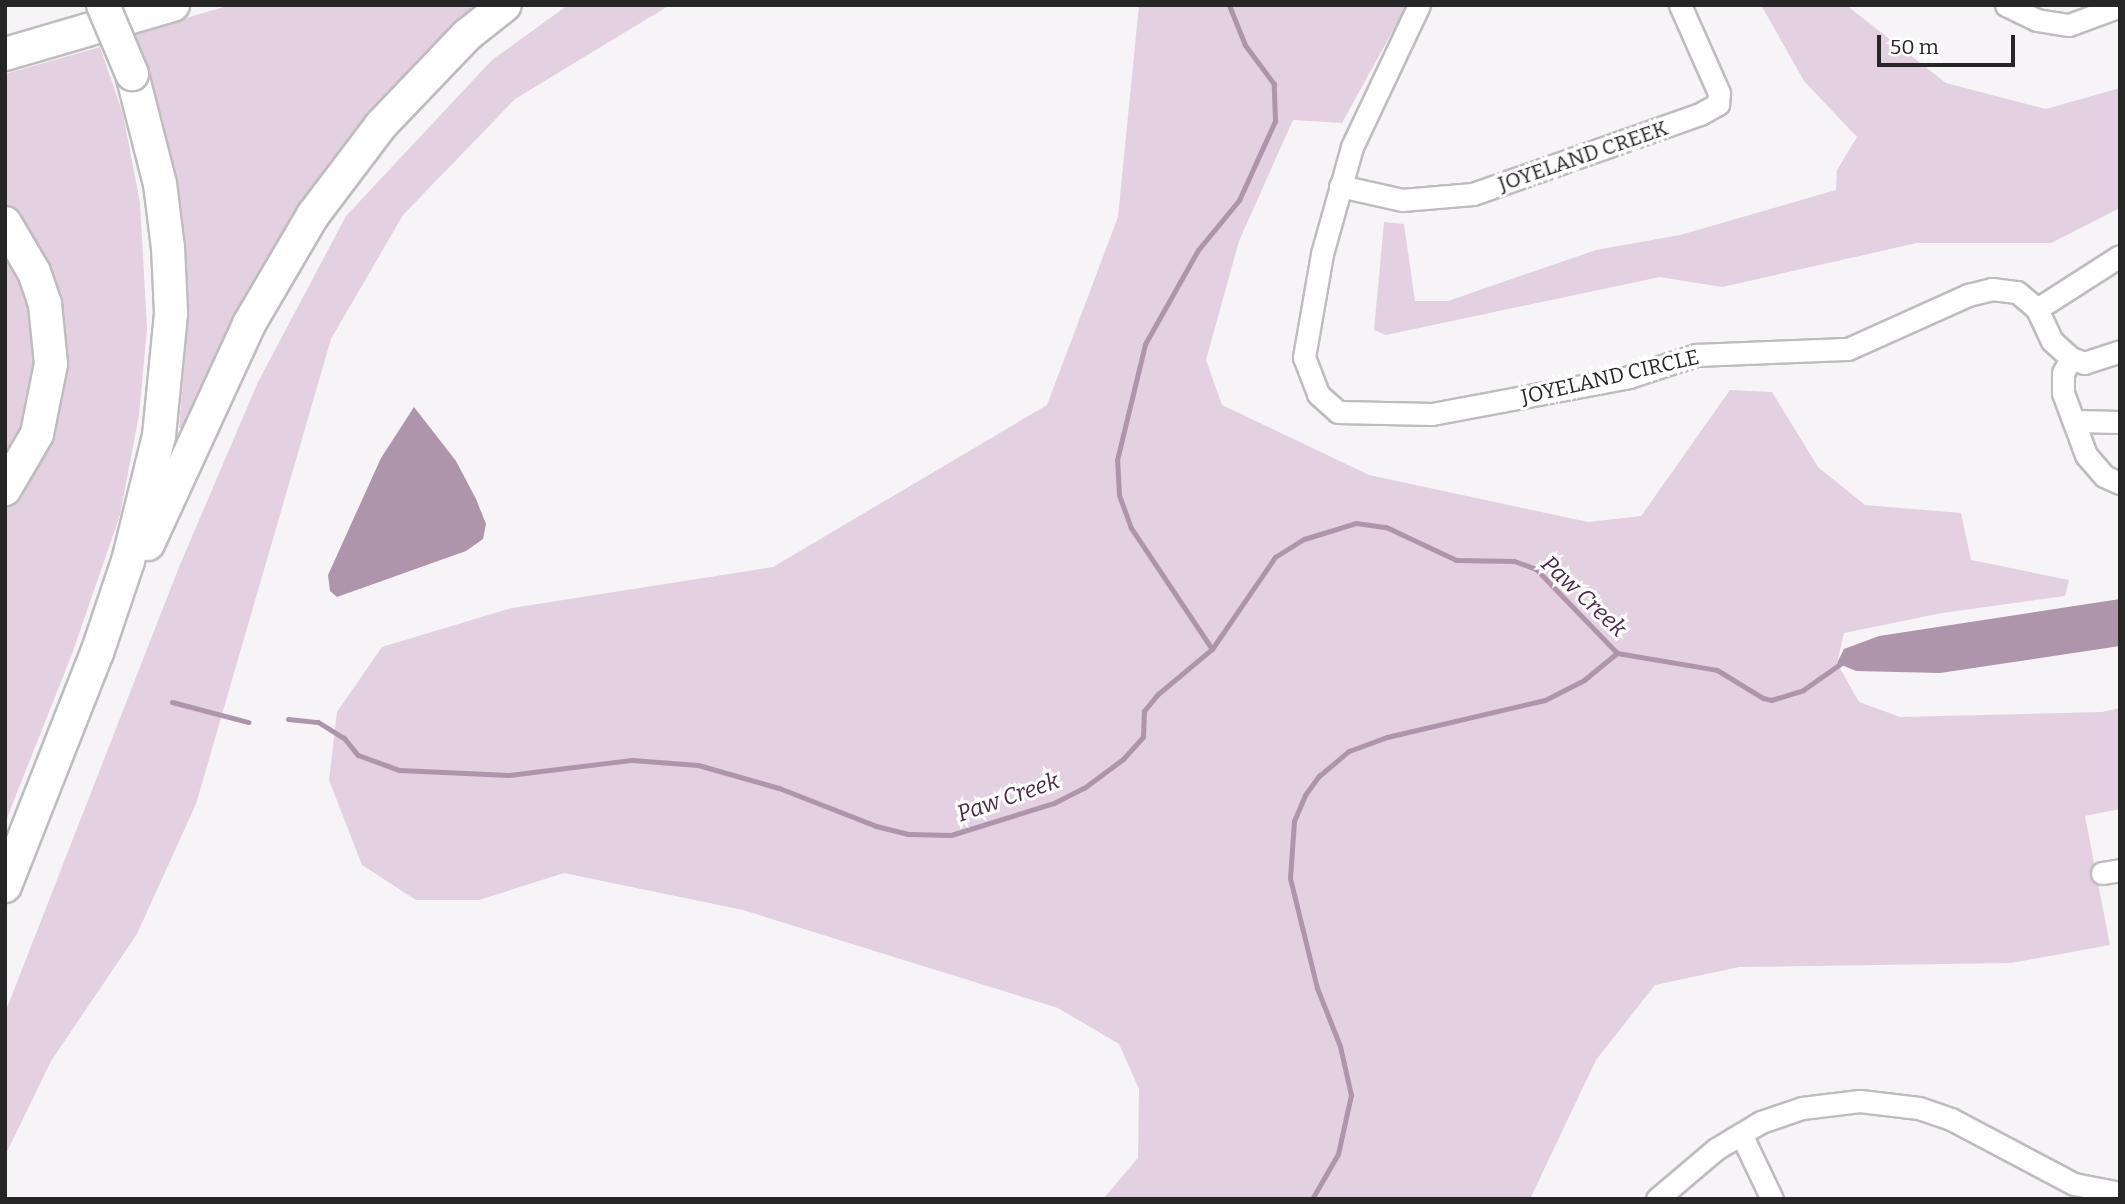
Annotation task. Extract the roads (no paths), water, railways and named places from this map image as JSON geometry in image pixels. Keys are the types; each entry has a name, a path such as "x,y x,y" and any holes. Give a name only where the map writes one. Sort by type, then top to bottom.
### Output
{"highway":[{"path":"97,653 146,495 167,382 171,313 168,248 155,160 132,74 103,5"},
{"path":"5,54 173,5"},
{"path":"5,886 97,653 249,324 287,256 381,125 467,35 505,5"},
{"path":"5,223 34,272 51,345 46,402 37,434 5,489"}],"street":[{"name":"JOYELAND CIRCLE","path":"1419,5 1376,90 1340,186 1322,254 1304,358 1318,394 1338,412 1432,414 1629,377 1696,355 1848,349 1968,295 1992,289 2017,292 2036,309"},
{"name":"JOYELAND CREEK","path":"1340,186 1402,200 1473,194 1700,114 1718,104 1718,93 1680,5"},
{"path":"2006,5 2037,20 2069,25 2120,6"},
{"path":"2120,256 2036,309 2052,341 2071,358 2084,363 2120,351"},
{"path":"2071,358 2063,373 2063,393 2086,455 2104,476 2120,483"},
{"path":"2074,421 2120,422"},
{"path":"1657,1199 1741,1134 1802,1108 1830,1102 1889,1103 1951,1119 2074,1184 2120,1193"},
{"path":"1741,1134 1772,1199"}],"waterway":[{"path":"1212,649 1131,528 1119,495 1117,460 1145,344 1198,250 1239,200 1275,121 1274,84 1245,45 1229,5"},
{"name":"Paw Creek","path":"288,719 318,722 344,738 358,755 399,770 509,775 632,760 698,765 779,788 876,826 908,834 951,835 1054,803 1084,788 1123,759 1143,737 1144,711 1158,694 1212,649 1275,557 1304,539 1356,523 1386,527 1456,560 1514,561 1536,569 1617,653 1717,670 1763,698 1771,700 1803,690 1843,662"},
{"path":"1312,1199 1338,1154 1351,1095 1340,1046 1317,988 1290,878 1294,821 1305,795 1319,776 1349,751 1387,737 1545,700 1584,680 1617,653"},
{"name":"Paw Creek","path":"172,702 248,722"}]}
